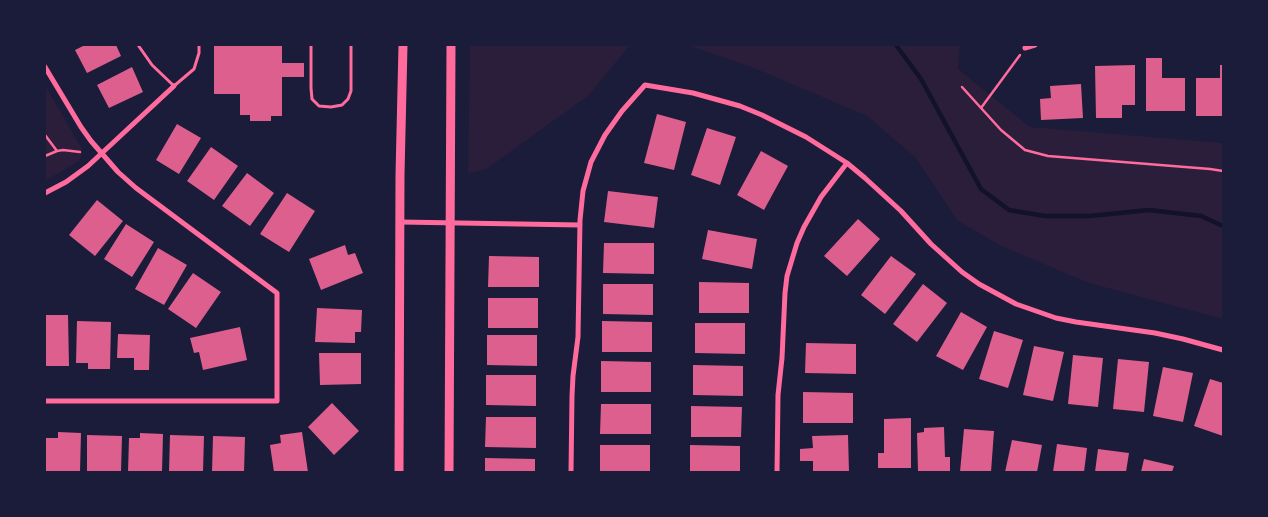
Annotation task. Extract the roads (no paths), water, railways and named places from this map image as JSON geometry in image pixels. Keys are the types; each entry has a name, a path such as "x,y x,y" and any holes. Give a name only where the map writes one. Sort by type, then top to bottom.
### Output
{"main road":[{"path":"399,472 403,45"},
{"path":"449,472 451,45"}],"street":[{"path":"1025,48 1035,45"},
{"path":"45,67 81,127 102,155 128,181 277,293 277,401 45,400"},
{"path":"571,472 572,396 579,316 580,225 583,190 591,162 598,148 613,123 645,85 693,93 732,104 762,115 806,137 847,163 884,194 946,258 980,284 1016,304 1056,318 1155,333 1223,350"},
{"path":"45,193 81,172 102,155 174,86"},
{"path":"777,472 778,395 784,342 785,293 789,268 797,243 812,212 847,163"},
{"path":"400,222 580,225"}],"lane":[{"path":"138,45 152,65 174,86 194,69 199,53 199,45"},
{"path":"311,45 312,99 319,106 331,107 342,105 348,99 351,91 351,45"}],"waterway":[{"path":"896,45 921,79 981,189 1009,210 1045,216 1090,216 1149,210 1201,216 1223,226"}]}
